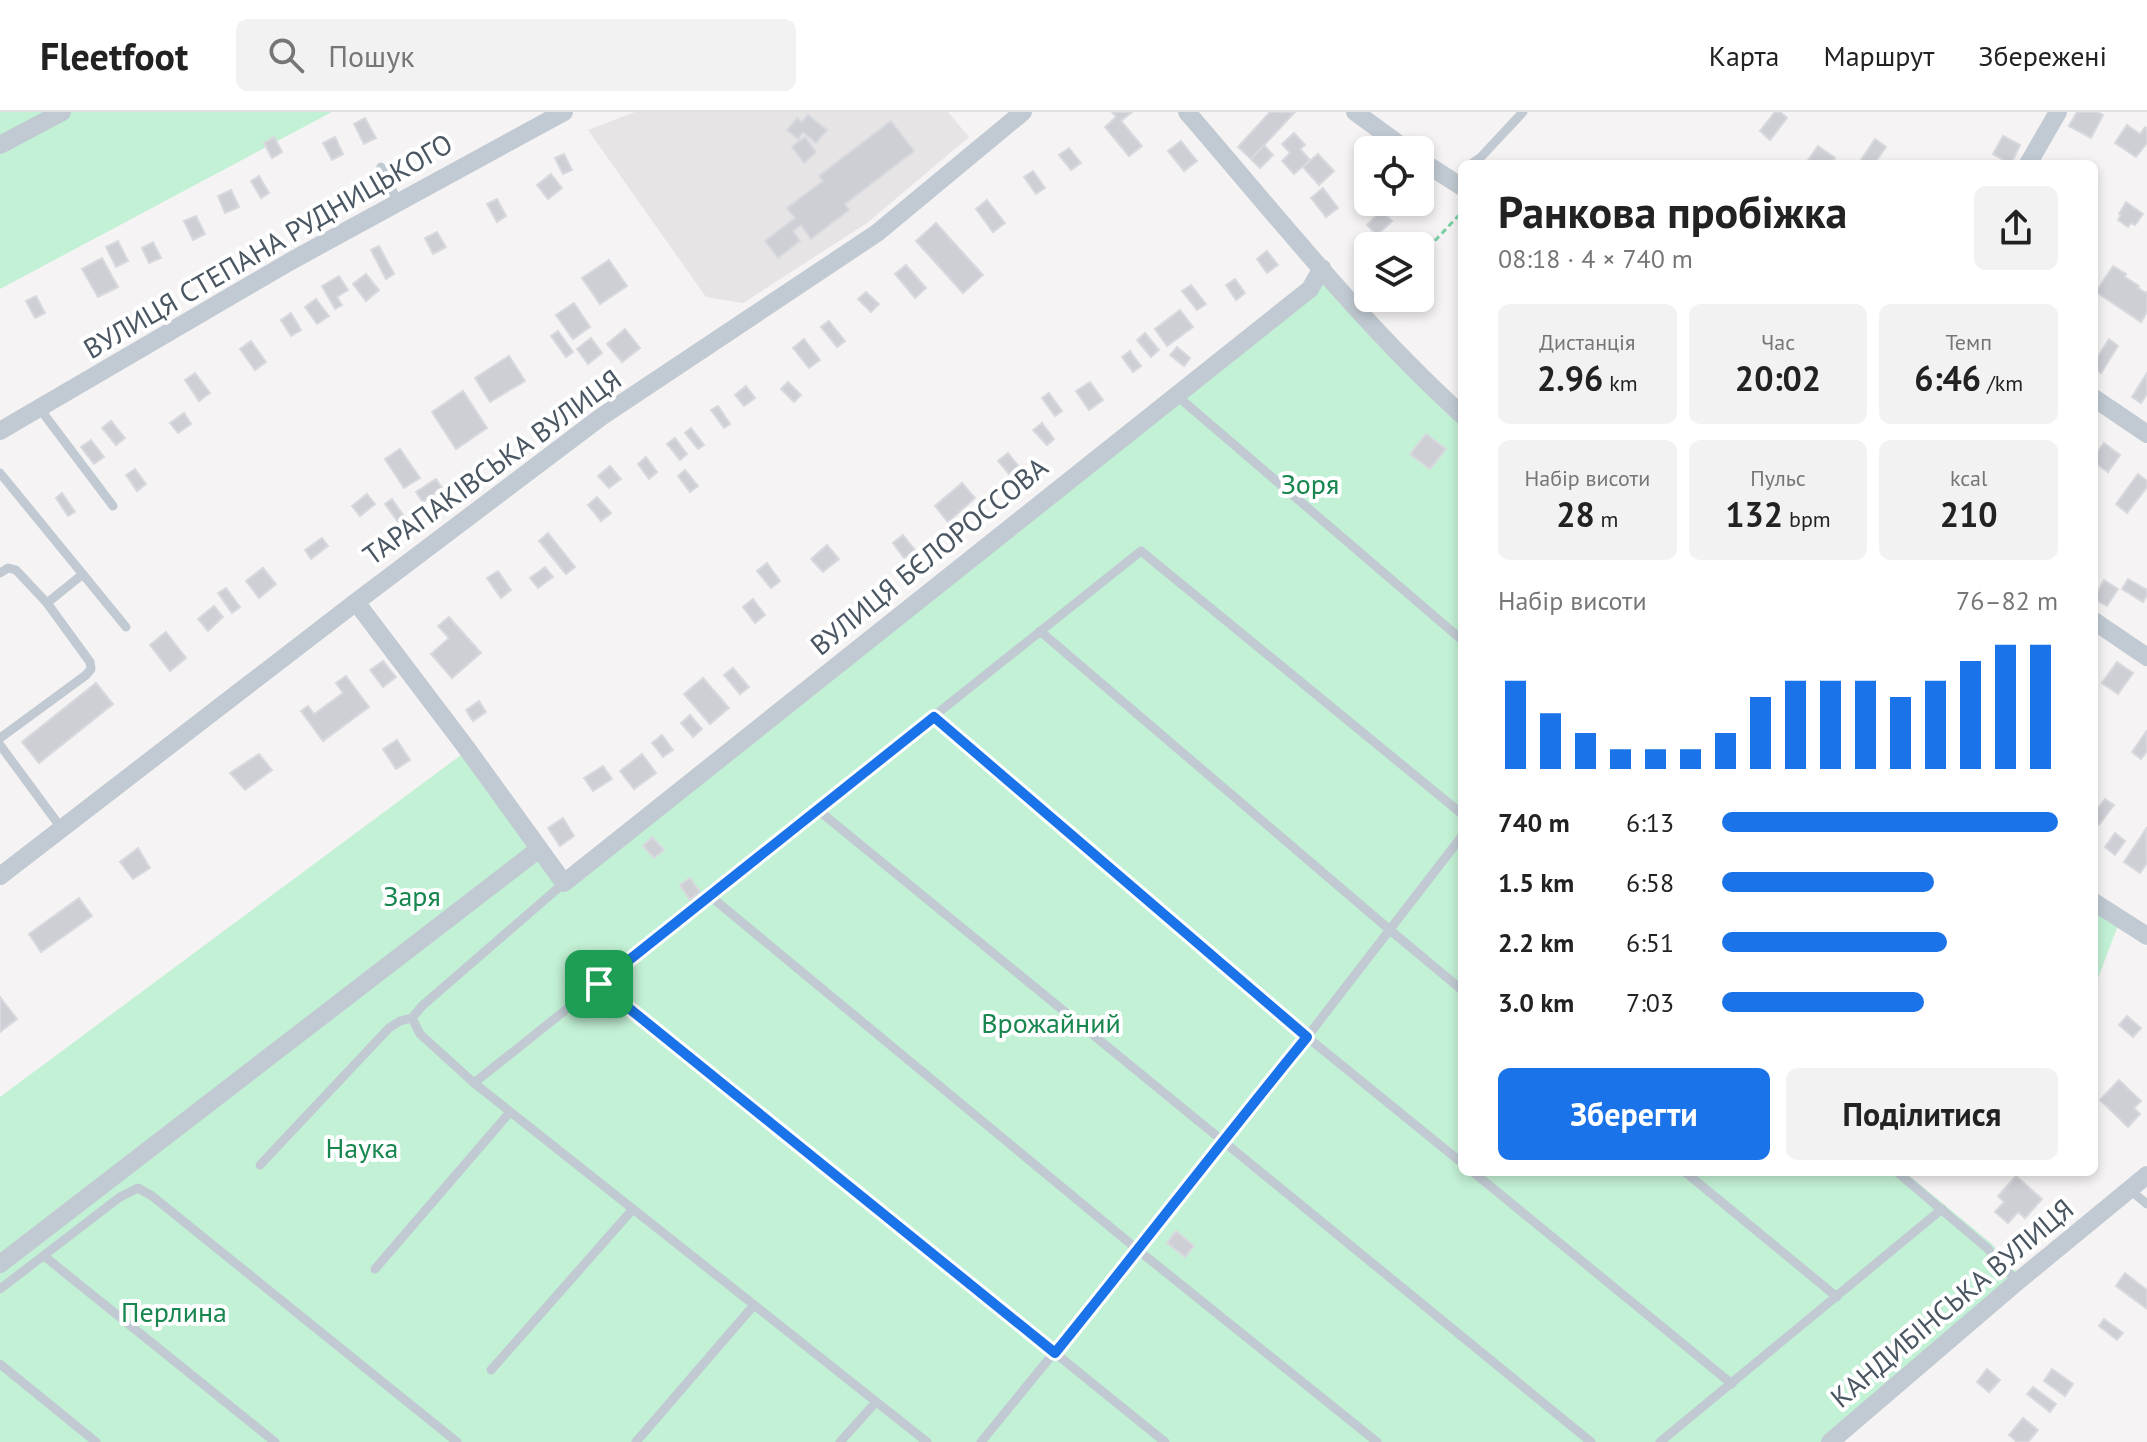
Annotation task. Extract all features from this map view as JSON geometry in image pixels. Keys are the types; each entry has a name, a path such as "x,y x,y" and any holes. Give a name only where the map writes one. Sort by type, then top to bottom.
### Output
{"street":[{"path":"0,145 62,112"},
{"name":"ВУЛИЦЯ СТЕПАНА РУДНИЦЬКОГО","path":"0,431 291,261 564,112"},
{"name":"ТАРАПАКІВСЬКА ВУЛИЦЯ","path":"0,876 601,417 877,233 1023,112"},
{"path":"1187,112 1376,330 1458,411"},
{"path":"1355,112 1388,136"},
{"path":"2030,160 2058,112"},
{"path":"1434,167 1458,179"},
{"name":"ВУЛИЦЯ БЄЛОРОССОВА","path":"564,883 1310,289 1322,268"},
{"path":"2098,401 2147,434"},
{"path":"356,602 564,883"},
{"path":"2098,624 2147,657"},
{"path":"0,1264 539,849"},
{"path":"2098,905 2147,936"},
{"name":"КАНДИБІНСЬКА ВУЛИЦЯ","path":"1830,1442 2147,1175"}],"lane":[{"path":"1477,160 1523,112"},
{"path":"381,167 398,202"},
{"path":"1176,395 1458,637"},
{"path":"40,409 113,506"},
{"path":"0,473 126,627"},
{"path":"474,1083 1141,551 1458,811"},
{"path":"0,573 8,568 16,570 47,603 90,662 91,669 0,738"},
{"path":"47,603 83,574"},
{"path":"1040,631 1458,987"},
{"path":"934,717 1307,1037 1458,1160"},
{"path":"0,745 62,829"},
{"path":"818,810 1591,1442"},
{"path":"981,1442 1138,1250 1458,841"},
{"path":"260,1165 389,1028 412,1018 564,883"},
{"path":"710,896 1138,1250 1377,1442"},
{"path":"599,984 1165,1442"},
{"path":"412,1018 420,1034 474,1083 927,1442"},
{"path":"375,1269 510,1112"},
{"path":"1478,1176 1732,1384"},
{"path":"1690,1176 1837,1297"},
{"path":"1902,1176 1987,1248 2017,1282"},
{"path":"0,1289 120,1197 138,1188 152,1196 457,1442"},
{"path":"2130,1190 2147,1204"},
{"path":"491,1370 633,1209"},
{"path":"1660,1442 1942,1209"},
{"path":"44,1256 275,1442"},
{"path":"636,1442 754,1305"},
{"path":"0,1364 96,1442"},
{"path":"840,1442 876,1402"}],"path":[{"path":"1434,242 1458,216"}],"shaded area":[{"path":"635,112 948,112 969,137 867,223 743,303 706,297 588,130"}],"green space":[{"path":"0,112 332,112 0,289"},
{"name":"Врожайний","path":"1322,268 1354,302 1354,312 1364,312 1458,411 1458,1176 1910,1176 1992,1244 2022,1278 1830,1442 0,1442 0,1097 465,752 561,886"},
{"path":"2098,905 2120,920 2098,978"}],"building":[{"path":"1112,112 1132,112 1121,121 1142,146 1129,156 1105,127 1116,117"},
{"path":"1270,112 1295,112 1251,159 1238,147"},
{"path":"1775,112 1787,118 1770,140 1760,131"},
{"path":"2077,112 2103,115 2091,138 2069,126"},
{"path":"808,115 827,130 816,143 803,132 798,139 787,130 797,118 802,122"},
{"path":"365,118 376,138 364,144 354,124"},
{"path":"891,121 914,151 845,204 849,210 811,239 801,225 793,231 800,241 778,258 765,241 795,218 787,208 823,181 819,176"},
{"path":"2127,125 2140,134 2145,127 2147,129 2147,143 2136,157 2115,143"},
{"path":"1294,133 1305,145 1300,149 1310,160 1294,174 1282,161 1290,153 1282,144"},
{"path":"2003,136 2020,145 2013,160 2004,160 1993,154"},
{"path":"274,137 282,152 272,158 264,143"},
{"path":"335,137 343,154 332,160 323,143"},
{"path":"805,137 816,152 804,163 792,147"},
{"path":"1875,139 1886,147 1877,160 1861,160"},
{"path":"1181,141 1197,161 1184,171 1168,151"},
{"path":"1264,145 1273,155 1260,168 1251,159"},
{"path":"1818,146 1835,158 1833,160 1808,160"},
{"path":"1069,148 1081,163 1071,170 1059,155"},
{"path":"564,154 572,170 563,174 555,158"},
{"path":"1318,154 1334,171 1319,185 1303,167"},
{"path":"1033,171 1045,188 1036,194 1024,177"},
{"path":"551,174 562,188 548,199 537,185"},
{"path":"259,176 269,193 261,198 251,181"},
{"path":"1323,188 1338,208 1326,217 1311,198"},
{"path":"231,190 239,207 225,213 218,196"},
{"path":"497,199 506,216 497,222 487,204"},
{"path":"987,200 1005,223 993,232 976,209"},
{"path":"2126,202 2143,214 2135,225 2131,223 2128,227 2118,220"},
{"path":"196,216 205,234 193,240 184,221"},
{"path":"1376,216 1386,216 1392,221 1380,232 1374,232 1367,225"},
{"path":"936,223 983,275 963,293 916,241"},
{"path":"437,232 446,247 433,254 425,238"},
{"path":"118,241 128,261 116,267 106,247"},
{"path":"153,242 161,258 149,263 142,248"},
{"path":"379,246 394,274 386,279 371,250"},
{"path":"1267,251 1278,265 1267,273 1257,259"},
{"path":"102,258 118,287 98,297 82,269"},
{"path":"609,260 627,286 600,304 582,278"},
{"path":"906,265 926,288 915,298 895,274"},
{"path":"2113,266 2126,274 2125,277 2147,292 2147,312 2141,322 2098,293"},
{"path":"366,274 379,290 366,301 353,284"},
{"path":"339,276 348,290 337,297 342,305 335,309 322,286"},
{"path":"1235,279 1245,293 1236,300 1226,285"},
{"path":"1191,285 1206,304 1197,310 1182,291"},
{"path":"866,292 879,304 871,312 858,299"},
{"path":"36,296 45,313 35,318 26,301"},
{"path":"316,299 329,316 317,324 305,307"},
{"path":"574,303 590,327 573,339 556,315"},
{"path":"1180,310 1193,327 1167,346 1155,329"},
{"path":"291,313 301,330 291,336 281,320"},
{"path":"829,321 845,341 837,347 821,327"},
{"path":"625,329 640,348 622,362 607,344"},
{"path":"558,331 573,352 566,357 551,336"},
{"path":"1145,333 1159,350 1151,357 1137,340"},
{"path":"591,338 602,353 588,364 577,349"},
{"path":"804,339 820,360 809,368 793,348"},
{"path":"2109,339 2118,346 2101,373 2098,371 2098,357"},
{"path":"251,341 266,362 255,370 240,349"},
{"path":"1177,347 1190,358 1184,366 1170,355"},
{"path":"1130,351 1141,366 1133,372 1122,357"},
{"path":"509,356 525,381 490,402 475,378"},
{"path":"195,373 210,393 199,401 185,380"},
{"path":"2147,373 2147,394 2141,403 2132,397"},
{"path":"788,382 801,395 794,402 781,389"},
{"path":"1090,382 1103,400 1089,410 1076,391"},
{"path":"746,386 755,398 744,406 735,395"},
{"path":"463,391 487,428 456,449 432,412"},
{"path":"1049,393 1062,411 1055,416 1042,398"},
{"path":"718,406 730,424 724,428 711,410"},
{"path":"184,413 191,424 178,433 170,423"},
{"path":"111,421 125,438 116,445 102,428"},
{"path":"1042,423 1054,439 1047,445 1033,430"},
{"path":"691,428 704,445 698,449 685,433"},
{"path":"1426,434 1446,449 1430,469 1410,454"},
{"path":"675,438 687,454 680,460 667,444"},
{"path":"91,440 104,457 94,464 81,447"},
{"path":"2104,443 2120,455 2108,472 2098,465 2098,451"},
{"path":"400,449 420,478 404,488 385,459"},
{"path":"1008,453 1019,467 1009,474 998,461"},
{"path":"646,457 657,472 649,479 638,464"},
{"path":"610,466 621,479 609,488 598,476"},
{"path":"135,469 146,484 137,491 126,475"},
{"path":"685,470 698,486 690,492 678,476"},
{"path":"2138,474 2147,481 2147,487 2127,513 2116,504"},
{"path":"436,479 442,488 423,502 416,492"},
{"path":"962,483 975,498 948,522 935,506"},
{"path":"62,493 75,512 68,516 56,498"},
{"path":"367,494 375,504 360,516 352,506"},
{"path":"597,497 611,513 601,521 588,505"},
{"path":"392,499 405,518 398,522 385,504"},
{"path":"548,533 575,567 566,574 539,541"},
{"path":"903,535 915,550 904,558 893,543"},
{"path":"322,538 328,546 311,559 305,550"},
{"path":"827,545 839,559 823,572 811,559"},
{"path":"767,563 780,581 771,588 757,571"},
{"path":"545,567 553,577 538,588 530,578"},
{"path":"263,568 276,584 259,598 246,581"},
{"path":"498,571 511,590 501,598 487,578"},
{"path":"2128,579 2147,590 2143,602 2122,589"},
{"path":"2104,580 2118,589 2107,606 2098,601 2098,591"},
{"path":"226,588 240,607 232,613 218,593"},
{"path":"753,599 765,615 755,623 743,607"},
{"path":"214,606 223,617 208,631 198,619"},
{"path":"449,617 481,653 452,678 431,654 449,638 438,626"},
{"path":"166,632 186,658 170,671 150,645"},
{"path":"383,661 396,677 383,687 370,670"},
{"path":"2117,662 2133,673 2118,694 2102,683"},
{"path":"733,668 749,687 740,694 724,675"},
{"path":"346,676 369,707 323,741 301,711 308,706 314,714 343,693 336,683"},
{"path":"703,678 729,708 710,724 684,694"},
{"path":"96,683 113,704 39,763 22,742"},
{"path":"479,701 486,712 473,721 466,710"},
{"path":"690,715 702,729 693,737 681,723"},
{"path":"2146,732 2147,751 2141,759 2132,752"},
{"path":"662,735 673,750 663,757 652,743"},
{"path":"397,740 410,760 396,769 383,749"},
{"path":"259,754 272,770 245,790 230,773"},
{"path":"642,754 656,773 634,789 620,771"},
{"path":"603,766 612,779 593,791 584,778"},
{"path":"2105,799 2114,805 2099,825 2098,824 2098,808"},
{"path":"563,818 574,836 560,846 548,828"},
{"path":"2146,829 2147,863 2140,873 2124,862"},
{"path":"2115,833 2125,841 2115,855 2105,847"},
{"path":"652,837 664,850 654,858 643,846"},
{"path":"138,848 150,868 133,879 120,862"},
{"path":"690,878 700,892 690,900 680,885"},
{"path":"79,898 92,916 41,952 29,934"},
{"path":"0,997 17,1019 0,1032"},
{"path":"2127,1016 2141,1028 2133,1037 2119,1025"},
{"path":"2119,1080 2141,1101 2134,1108 2140,1114 2128,1127 2100,1100"},
{"path":"2016,1176 2042,1199 2025,1218 2018,1212 2008,1223 1995,1212 2004,1202 1998,1196"},
{"path":"1176,1231 1194,1246 1185,1257 1167,1243"},
{"path":"2125,1273 2147,1290 2147,1309 2116,1286"},
{"path":"2104,1319 2123,1333 2117,1340 2099,1326"},
{"path":"1987,1369 2000,1380 1989,1392 1977,1382"},
{"path":"2052,1369 2073,1384 2065,1396 2044,1381"},
{"path":"2033,1387 2056,1404 2050,1412 2027,1394"},
{"path":"2023,1418 2038,1430 2028,1442 2017,1442 2009,1435"}],"route":[{"path":"934,717 1307,1037 1055,1353 599,984 934,717"}],"park label":[{"name":"Зоря","path":"1310,484"},
{"name":"Заря","path":"412,896"},
{"name":"Наука","path":"362,1148"},
{"name":"Перлина","path":"174,1312"}]}
